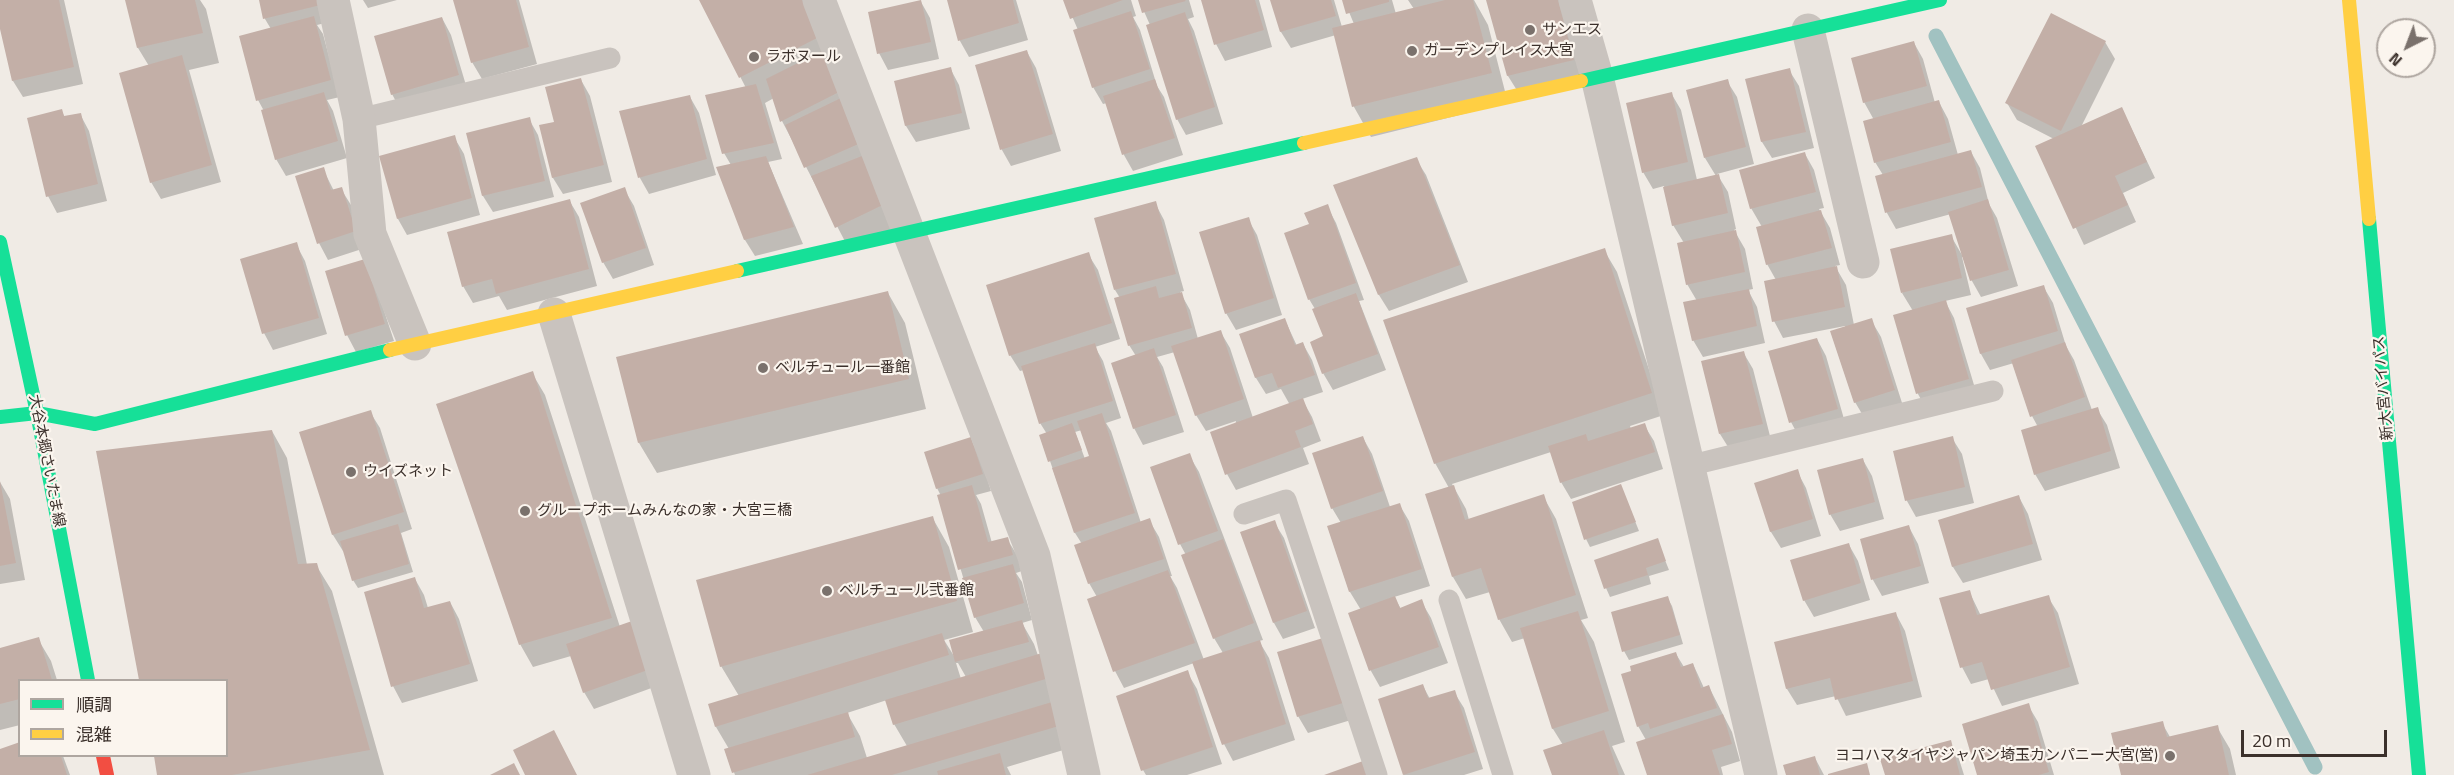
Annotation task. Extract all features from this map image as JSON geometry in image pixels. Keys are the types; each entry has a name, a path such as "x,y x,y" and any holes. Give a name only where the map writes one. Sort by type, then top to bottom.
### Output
{"main road":[{"path":"0,417 37,413 95,424 415,344 1940,0"},
{"name":"新大宮バイパス","path":"2349,0 2419,775"},
{"name":"大谷本郷さいたま線","path":"0,242 37,413 88,679"},
{"path":"103,757 107,775"}],"street":[{"path":"333,0 359,119 370,234 415,344"},
{"path":"819,0 1034,556 1084,775"},
{"path":"1575,0 1597,77 1761,775"},
{"path":"1808,30 1863,262"},
{"path":"554,314 694,775"}],"lane":[{"path":"359,119 610,58"},
{"path":"1688,466 1993,392"},
{"path":"1244,514 1286,500 1377,775"},
{"path":"1449,600 1503,775"}],"building":[{"path":"0,0 59,0 74,67 12,81 0,29"},
{"path":"125,0 195,0 203,33 137,48"},
{"path":"259,0 324,0 325,4 263,19"},
{"path":"453,0 516,0 529,47 471,63"},
{"name":"ラボヌール","path":"699,0 802,0 821,36 739,78"},
{"path":"921,0 931,42 877,54 868,12"},
{"path":"947,0 1013,0 1019,23 958,41"},
{"path":"1063,0 1123,0 1070,19"},
{"path":"1138,0 1185,0 1186,1 1142,13"},
{"path":"1201,0 1255,0 1264,30 1214,45"},
{"path":"1270,0 1331,0 1336,16 1280,32"},
{"path":"1342,0 1389,0 1389,2 1346,14"},
{"name":"ガーデンプレイス大宮","path":"1445,0 1473,0 1492,73 1352,107 1332,28"},
{"name":"サンエス","path":"1486,0 1558,0 1574,60 1507,76"},
{"path":"1131,11 1150,69 1092,88 1073,30"},
{"path":"1185,12 1215,107 1176,120 1146,25"},
{"path":"2051,13 2106,41 2061,131 2005,103"},
{"path":"314,16 331,80 256,101 239,36"},
{"path":"442,17 459,75 391,95 374,36"},
{"path":"1914,41 1927,86 1863,103 1851,58"},
{"path":"826,49 843,90 780,122 766,79"},
{"path":"1027,50 1053,134 1000,150 975,65"},
{"path":"182,55 212,165 150,183 119,73"},
{"path":"951,67 962,113 905,126 894,81"},
{"path":"1790,68 1806,132 1761,142 1745,79"},
{"path":"581,78 604,165 552,178 539,125 554,122 545,87"},
{"path":"1155,79 1175,138 1122,155 1103,96"},
{"path":"1728,79 1746,147 1704,158 1686,90"},
{"path":"756,84 774,143 722,154 705,95"},
{"path":"324,92 338,141 275,160 261,110"},
{"path":"1672,92 1688,162 1642,173 1626,103"},
{"path":"690,95 707,159 638,178 619,111"},
{"path":"843,97 863,142 804,168 785,125"},
{"path":"1939,100 1951,142 1874,163 1863,121"},
{"path":"2122,107 2147,162 2115,176 2128,205 2073,229 2035,146"},
{"path":"62,109 64,116 81,113 98,184 46,197 27,118"},
{"path":"530,117 545,181 482,196 466,133"},
{"path":"455,135 472,198 397,219 379,156"},
{"path":"1971,150 1982,187 1885,213 1875,176"},
{"path":"1805,152 1816,192 1750,209 1739,170"},
{"path":"867,154 889,202 835,228 811,176"},
{"path":"766,156 794,227 744,240 716,167"},
{"path":"1417,157 1460,265 1378,295 1333,185"},
{"path":"324,167 331,190 342,187 356,231 317,244 295,176"},
{"path":"1719,174 1728,213 1672,226 1663,187"},
{"path":"625,187 646,248 602,263 580,203"},
{"path":"570,199 589,269 496,294 492,279 462,287 447,232"},
{"path":"1988,199 2009,270 1970,281 1948,212"},
{"path":"1156,201 1176,274 1114,290 1094,218"},
{"path":"1328,204 1356,283 1308,300 1284,233 1309,224 1304,213"},
{"path":"1821,210 1832,248 1766,265 1756,227"},
{"path":"1249,217 1274,298 1225,314 1199,232"},
{"path":"1736,230 1745,272 1686,285 1677,243"},
{"path":"1952,234 1962,278 1901,293 1890,249"},
{"path":"297,242 319,318 262,334 240,259"},
{"path":"1605,248 1652,393 1434,464 1383,320"},
{"path":"1089,252 1112,323 1009,356 986,285"},
{"path":"365,259 385,324 345,336 325,271"},
{"path":"1837,266 1845,307 1772,322 1764,281"},
{"path":"2044,285 2058,331 1980,354 1966,308"},
{"path":"1156,286 1159,298 1182,292 1192,328 1128,346 1114,298"},
{"path":"1749,289 1757,326 1692,341 1683,302"},
{"name":"ベルチュール一番館","path":"888,291 909,379 638,443 616,357"},
{"path":"1356,293 1378,354 1322,374 1310,342 1323,336 1312,309"},
{"path":"1946,300 1969,379 1916,394 1893,315"},
{"path":"1285,318 1295,345 1303,342 1315,375 1278,388 1272,373 1255,378 1239,334"},
{"path":"1872,318 1895,390 1854,403 1830,331"},
{"path":"1221,330 1244,399 1195,416 1171,346"},
{"path":"1817,338 1838,409 1789,423 1768,351"},
{"path":"2065,342 2085,397 2030,417 2011,360"},
{"path":"1095,343 1113,401 1039,424 1021,366"},
{"path":"1154,348 1176,415 1133,429 1111,363"},
{"path":"1744,351 1763,424 1719,434 1701,361"},
{"name":"グループホームみんなの家・大宮三橋","path":"533,371 612,618 519,645 436,404"},
{"path":"1303,398 1313,424 1295,431 1301,447 1225,475 1210,432"},
{"path":"2098,407 2111,451 2034,475 2021,430"},
{"name":"ウイズネット","path":"371,410 404,512 332,535 299,432"},
{"path":"1102,413 1135,513 1074,533 1052,468 1089,456 1077,421"},
{"path":"1072,423 1082,450 1048,462 1039,435"},
{"path":"1645,423 1655,452 1560,483 1548,446 1586,434 1588,441"},
{"path":"272,430 298,564 317,563 370,750 232,775 157,775 154,757 228,757 228,679 139,679 96,451"},
{"path":"1363,436 1383,491 1331,509 1312,453"},
{"path":"1953,436 1965,487 1905,501 1893,451"},
{"path":"971,437 983,474 936,489 924,452"},
{"path":"1190,453 1218,531 1178,545 1150,467"},
{"path":"1863,458 1875,502 1829,515 1817,470"},
{"path":"1798,469 1813,519 1770,532 1754,483"},
{"path":"0,481 16,563 0,566"},
{"path":"1621,484 1636,522 1584,540 1572,502"},
{"path":"972,485 988,542 1008,537 1013,555 958,570 937,495"},
{"path":"1454,485 1465,520 1544,494 1576,595 1498,620 1481,568 1452,577 1425,494"},
{"path":"2019,495 2033,544 1952,567 1938,520"},
{"path":"1400,503 1422,569 1349,592 1327,526"},
{"name":"ベルチュール弐番館","path":"933,516 957,601 720,667 696,580"},
{"path":"1150,518 1164,559 1088,584 1074,545"},
{"path":"1275,520 1307,611 1273,623 1240,532"},
{"path":"398,524 409,564 352,581 340,541"},
{"path":"1909,525 1921,566 1871,580 1860,539"},
{"path":"1658,538 1666,561 1646,568 1648,575 1604,589 1594,560"},
{"path":"1223,539 1254,623 1213,639 1181,555"},
{"path":"1849,543 1861,583 1803,601 1790,560"},
{"path":"1013,564 1024,603 974,618 962,578"},
{"path":"1168,570 1195,643 1113,672 1087,599"},
{"path":"415,577 424,608 450,601 470,664 391,687 364,592"},
{"path":"1970,590 1977,615 2049,595 2070,667 1991,690 1982,662 1960,668 1939,598"},
{"path":"1395,596 1400,608 1422,599 1439,647 1369,671 1348,613"},
{"path":"1668,596 1680,635 1622,652 1611,612"},
{"path":"1578,611 1609,711 1552,729 1520,628"},
{"path":"1896,612 1913,681 1835,700 1830,678 1786,689 1774,642"},
{"path":"1022,620 1029,642 955,662 949,640"},
{"path":"632,621 648,670 583,693 566,644"},
{"path":"942,633 949,655 715,727 708,704"},
{"path":"39,637 52,679 18,679 18,700 0,704 0,648"},
{"path":"1323,638 1343,703 1297,717 1277,652"},
{"path":"1260,640 1286,724 1222,745 1192,662"},
{"path":"1676,652 1681,667 1693,663 1701,688 1709,685 1717,708 1650,729 1648,723 1637,727 1621,674 1631,671 1630,666"},
{"path":"1042,653 1049,678 893,725 885,700"},
{"path":"1188,670 1213,747 1141,771 1116,696"},
{"path":"1423,684 1428,698 1455,690 1475,752 1403,775 1378,699"},
{"path":"1052,702 1059,726 892,775 807,775"},
{"path":"2029,703 2049,772 2039,775 1977,775 1962,724"},
{"path":"848,712 855,737 732,773 724,749"},
{"path":"1723,714 1732,744 1712,750 1720,775 1647,775 1636,742"},
{"name":"ヨコハマタイヤジャパン埼玉カンパニー大宮(営)","path":"2163,721 2167,737 2218,725 2229,775 2121,775 2111,733"},
{"path":"554,730 577,775 525,775 513,750"},
{"path":"1604,730 1619,775 1552,775 1543,750"},
{"path":"1951,740 1960,775 1885,775 1880,759"},
{"path":"18,743 18,757 61,757 67,775 0,775 0,749"},
{"path":"1000,753 1006,775 938,775 937,771"},
{"path":"1815,756 1820,775 1786,775 1783,765"},
{"path":"1363,761 1368,775 1324,775"},
{"path":"514,763 520,775 490,775"},
{"path":"1867,763 1870,775 1828,775 1828,774"}],"waterway":[{"path":"1936,36 2315,767"}],"traffic: fast":[{"path":"1581,81 1940,0"},
{"path":"737,271 1304,143"},
{"path":"2369,219 2419,775"},
{"path":"0,242 37,413 88,679"},
{"path":"0,417 37,413 95,424 390,350"}],"traffic: slow":[{"path":"2349,0 2369,219"},
{"path":"1304,143 1581,81"},
{"path":"390,350 737,271"}],"traffic: jam":[{"path":"103,757 107,775"}],"place":[{"name":"サンエス","path":"1530,30"},
{"name":"ガーデンプレイス大宮","path":"1412,51"},
{"name":"ラボヌール","path":"754,57"},
{"name":"ベルチュール一番館","path":"763,368"},
{"name":"ウイズネット","path":"351,472"},
{"name":"グループホームみんなの家・大宮三橋","path":"525,511"},
{"name":"ベルチュール弐番館","path":"827,591"},
{"name":"ヨコハマタイヤジャパン埼玉カンパニー大宮(営)","path":"2170,756"}]}
